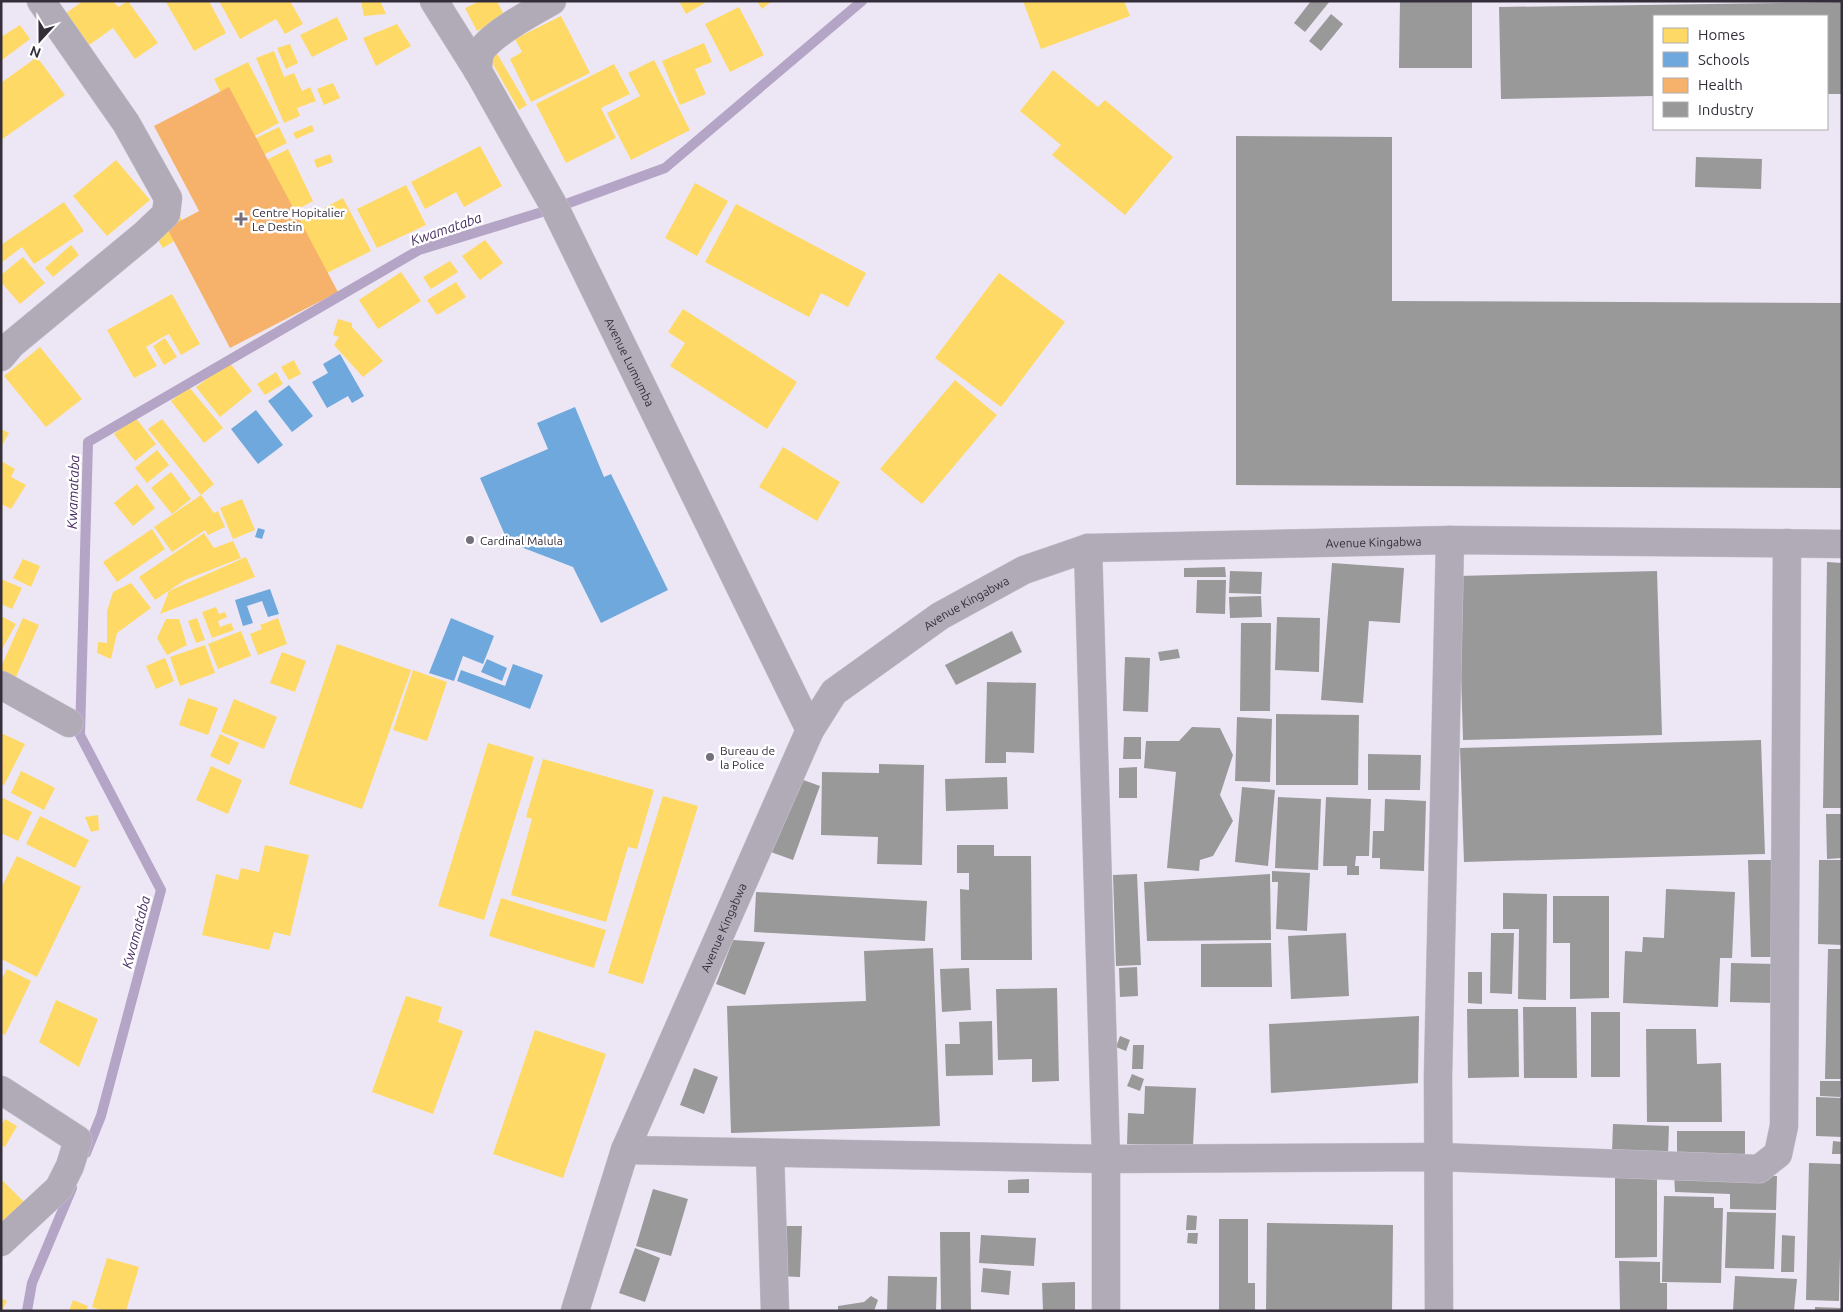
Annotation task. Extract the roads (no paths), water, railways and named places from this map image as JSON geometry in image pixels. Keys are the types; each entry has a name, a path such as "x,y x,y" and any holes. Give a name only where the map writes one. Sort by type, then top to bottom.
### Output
{"street":[{"path":"1,357 12,344 145,234 166,214 168,198 126,123 41,1"},
{"name":"Avenue Lumumba","path":"434,1 478,71 555,208 810,730"},
{"path":"478,71 480,53 487,44 512,25 552,1"},
{"path":"1439,1311 1438,1066 1450,540"},
{"name":"Avenue Kingabwa","path":"576,1311 625,1150 810,730 834,692 940,616 1024,570 1088,548 1450,540 1842,544"},
{"path":"625,1150 1106,1159 1439,1157 1759,1169 1778,1154 1784,1126 1787,543"},
{"path":"1088,548 1106,1159 1106,1311"},
{"path":"1,685 69,723"},
{"path":"1,1090 78,1140 70,1166 60,1188 1,1242"},
{"path":"770,1153 775,1311"}],"waterway":[{"name":"Kwamataba","path":"86,1153 101,1116 161,890 80,735 88,442 419,250 555,208 665,168 862,1"},
{"name":"Kwamataba","path":"27,1311 32,1283 72,1188"}],"place":[{"name":"Centre Hopitalier Le Destin","path":"241,219"},
{"name":"Cardinal Malula","path":"470,540"},
{"name":"Bureau de la Police","path":"710,757"}]}
